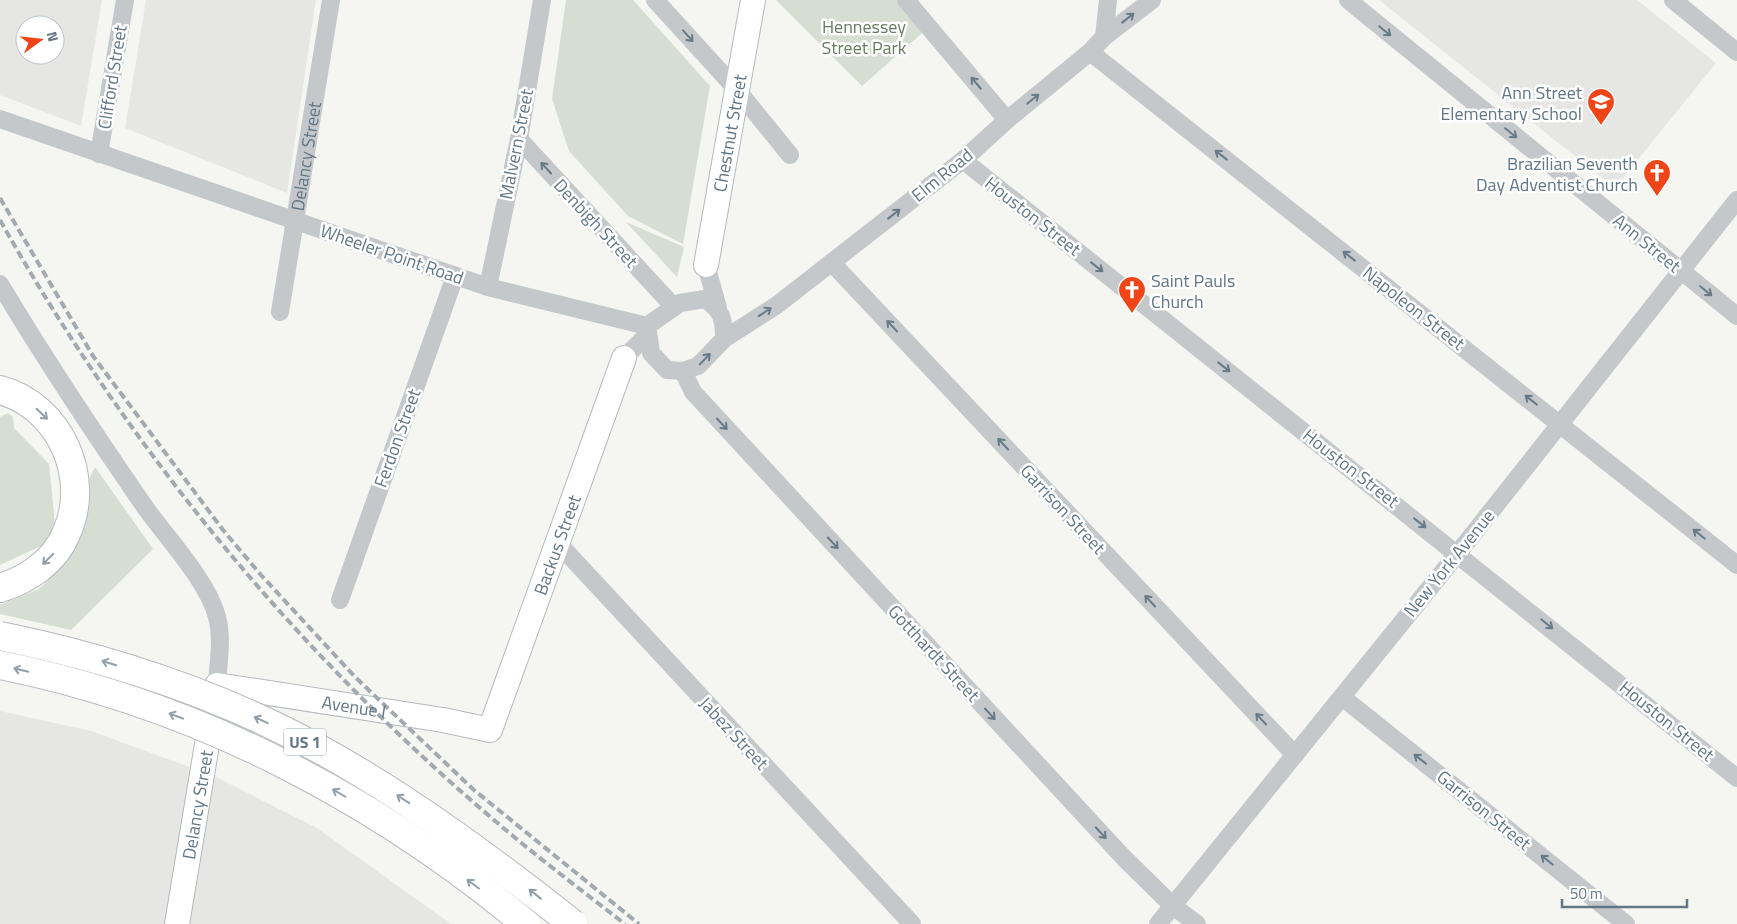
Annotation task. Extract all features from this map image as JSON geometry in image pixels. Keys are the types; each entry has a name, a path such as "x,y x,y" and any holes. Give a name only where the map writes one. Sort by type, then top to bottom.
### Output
{"highway":[{"path":"0,390 14,394 31,403 48,419 60,435 71,458 76,486 74,510 66,535 50,558 6,586"},
{"name":"US 1","path":"0,636 86,656 154,677 222,703 284,731 338,759 414,806 489,859 573,924"},
{"path":"0,665 65,680 137,702 201,725 263,753 324,785 394,828 445,862 526,924"}],"street":[{"name":"Clifford Street","path":"99,154 124,0"},
{"name":"Delancy Street","path":"280,312 331,0"},
{"name":"Malvern Street","path":"488,287 518,139 542,0"},
{"path":"656,0 738,91 790,155"},
{"name":"Chestnut Street","path":"706,265 753,0"},
{"path":"906,0 1007,120"},
{"path":"1104,37 1108,0"},
{"name":"Elm Road","path":"724,339 777,305 963,160 1007,120 1090,52 1104,37 1152,0"},
{"name":"Ann Street","path":"1348,0 1737,316"},
{"path":"1673,0 1737,52"},
{"name":"Napoleon Street","path":"1090,52 1737,565"},
{"name":"Wheeler Point Road","path":"0,119 488,287 647,330"},
{"name":"Denbigh Street","path":"518,139 682,304"},
{"name":"Houston Street","path":"963,160 1458,553 1737,778"},
{"name":"New York Avenue","path":"1158,924 1458,553 1737,200"},
{"name":"Garrison Street","path":"832,263 1295,755"},
{"path":"624,358 647,330 682,304 706,265"},
{"path":"647,330 651,353 667,370 683,371 698,366 724,339 724,324 706,265"},
{"name":"Ferdon Street","path":"340,600 455,276"},
{"path":"0,284 60,381 147,509 209,595 218,618 220,639 216,685"},
{"path":"682,304 705,299 718,308"},
{"path":"624,358 651,353"},
{"name":"Backus Street","path":"490,730 624,358"},
{"name":"Gotthardt Street","path":"683,371 692,392 1124,858 1173,906 1197,924"},
{"name":"Jabez Street","path":"557,542 912,924"},
{"name":"Delancy Street","path":"177,924 216,685"},
{"name":"Avenue I","path":"216,685 443,720 490,730"},
{"name":"Garrison Street","path":"1342,696 1626,924"}],"shaded area":[{"path":"0,0 102,0 81,126 0,95"},
{"path":"146,0 316,0 287,193 125,128"},
{"name":"Ann Street Elementary School","path":"1379,0 1637,0 1716,63 1615,188"},
{"path":"0,711 91,731 214,776 317,828 451,924 0,924"}],"green space":[{"path":"566,0 633,0 710,86 683,244 628,216 569,151 552,99"},
{"name":"Hennessey Street Park","path":"776,0 906,0 929,27 862,86"},
{"path":"626,222 684,247 677,277"},
{"path":"8,413 13,417 14,428 49,464 55,524 47,543 0,565 0,417"},
{"path":"95,467 153,549 71,630 0,614 0,605 39,589 67,561 87,515 90,477"}],"railway":[{"path":"0,198 93,356 223,530 261,575 356,678 474,790 639,924"},
{"path":"0,220 50,304 103,386 160,465 220,542 284,616 351,687 421,755 494,820 625,924"}],"place":[{"name":"Ann Street Elementary School","path":"1601,126"},
{"name":"Brazilian Seventh Day Adventist Church","path":"1657,197"},
{"name":"Saint Pauls Church","path":"1132,314"}]}
